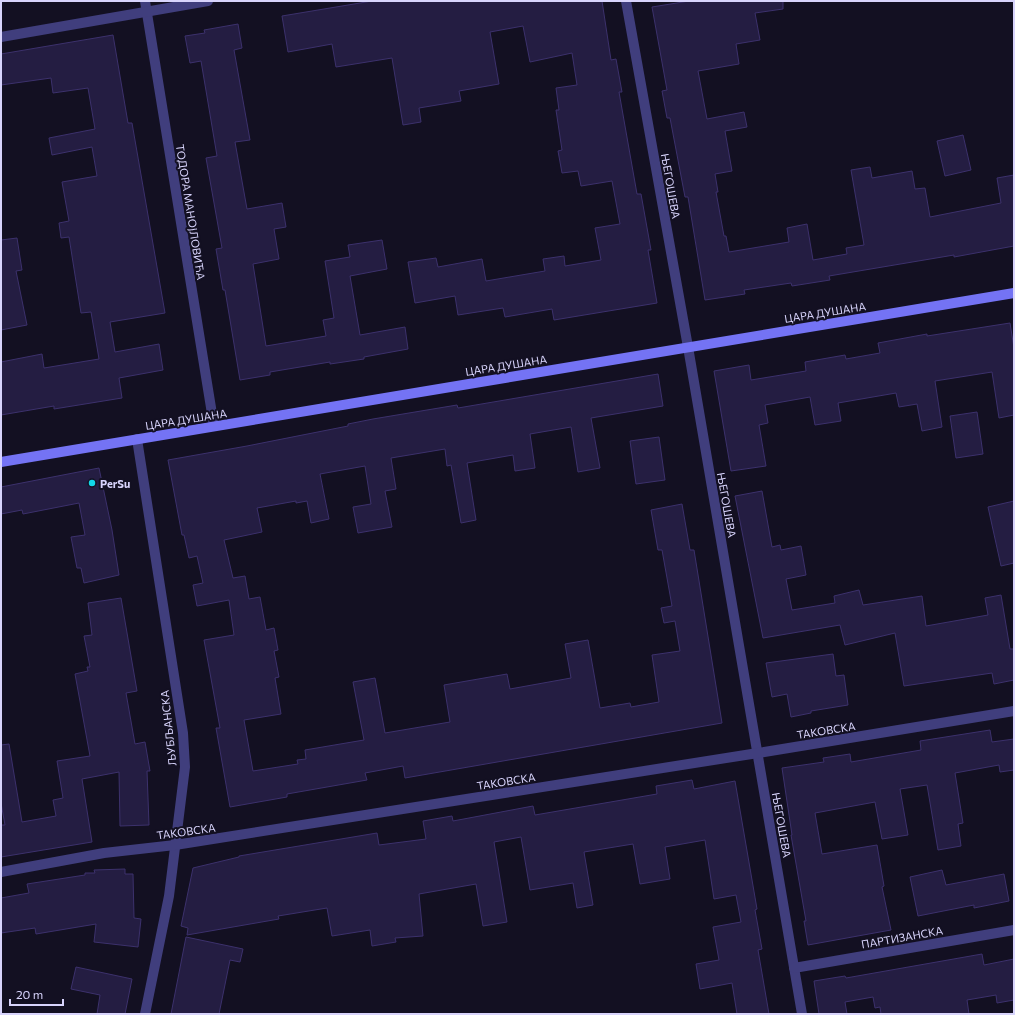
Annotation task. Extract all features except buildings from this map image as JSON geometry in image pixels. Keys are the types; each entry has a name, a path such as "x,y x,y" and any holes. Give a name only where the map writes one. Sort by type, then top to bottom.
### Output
{"street":[{"name":"ТОДОРА МАНОЈЛОВИЋА","path":"145,1 214,426"},
{"path":"1,37 208,1"},
{"name":"ЊЕГОШЕВА","path":"626,1 688,347 802,1014"},
{"name":"ЦАРА ДУШАНА","path":"1,462 1014,293"},
{"name":"ЉУБЉАНСКА","path":"137,439 182,733 185,767 169,896 144,1014"},
{"name":"ТАКОВСКА","path":"1,872 104,853 175,845 1014,711"},
{"name":"ПАРТИЗАНСКА","path":"794,968 1014,930"}],"place":[{"name":"PerSu","path":"92,483"}]}
